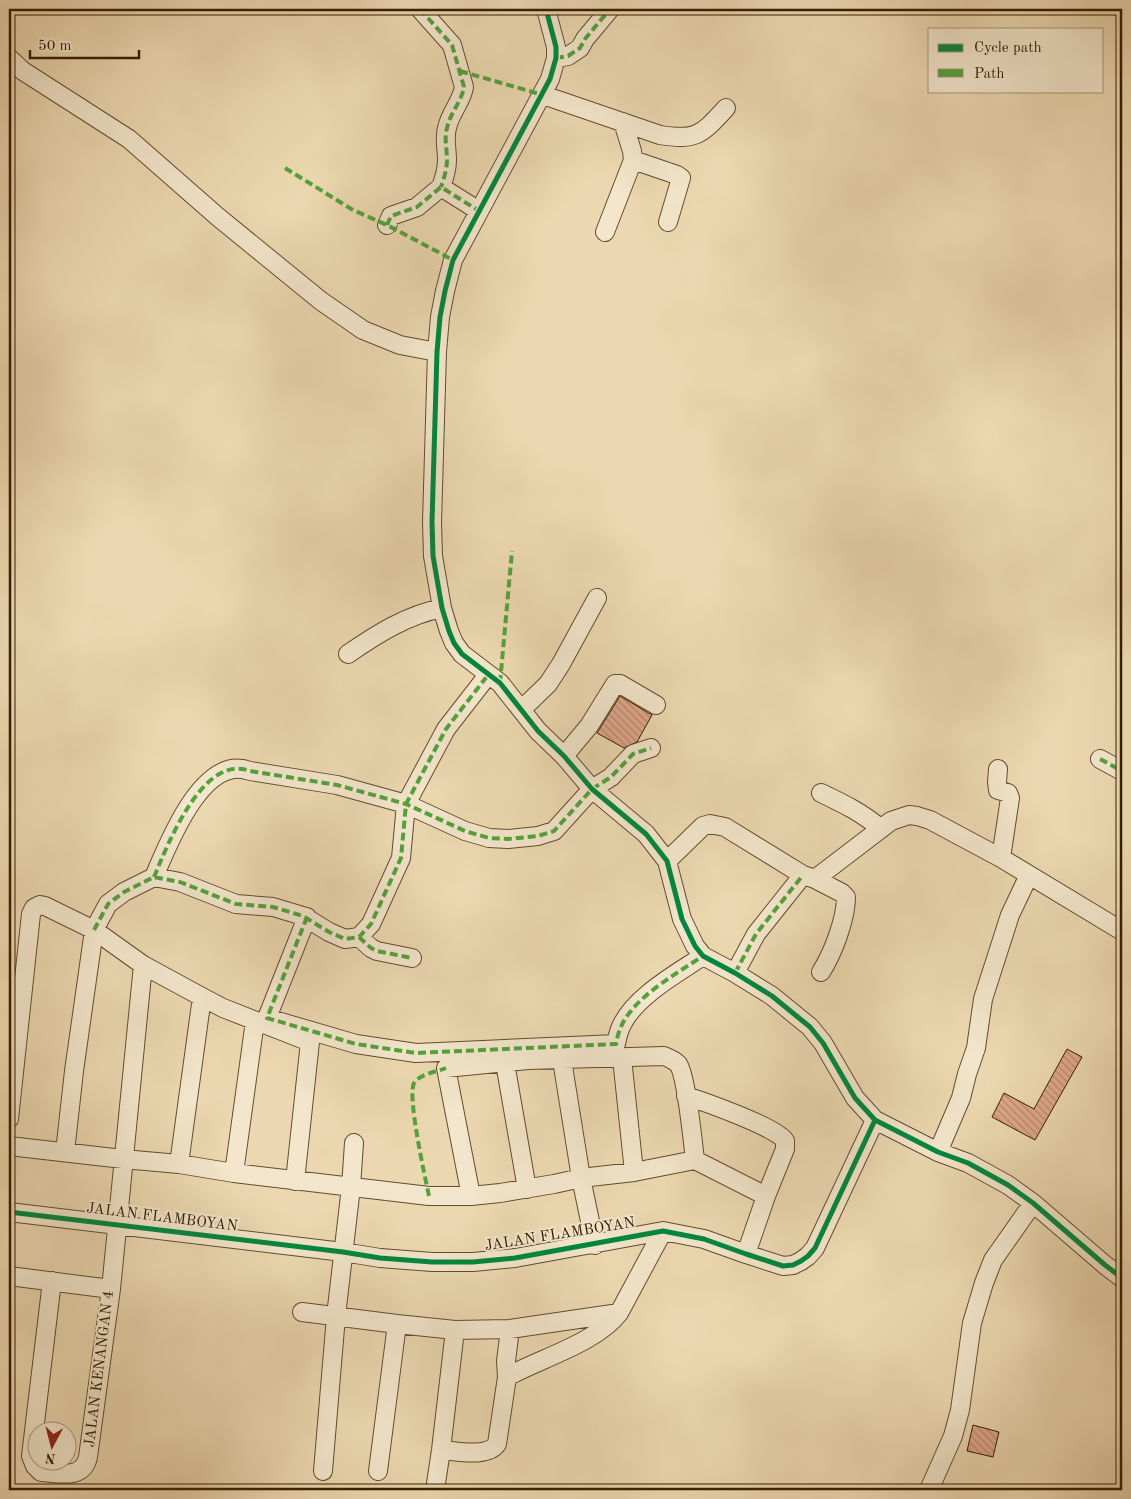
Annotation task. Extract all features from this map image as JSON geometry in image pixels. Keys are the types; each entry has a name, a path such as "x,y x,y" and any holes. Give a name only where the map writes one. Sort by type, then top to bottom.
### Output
{"street":[{"path":"387,225 392,216 417,207 441,187 447,162 447,127 450,117 463,94 464,87 452,45 420,9"},
{"path":"546,9 556,47 556,58 550,79 543,95 478,211 454,260 440,317 437,352 432,522 434,556 442,608 449,631 462,654 500,684 538,731 564,756 592,789 646,834 668,861 682,919 695,946 703,956 734,972 772,996 810,1027 823,1042 855,1098 875,1120 1008,1185 1033,1203 1105,1266 1122,1278"},
{"path":"556,58 568,56 580,48 585,39 610,9"},
{"path":"9,58 23,72 129,139 233,229 321,300 363,330 400,344 437,352"},
{"path":"543,95 660,135 688,138 704,130 726,108"},
{"path":"605,232 633,160 623,122"},
{"path":"633,160 680,176 668,222"},
{"path":"441,187 478,211"},
{"path":"522,709 548,684 598,598"},
{"path":"348,654 374,636 402,621 422,612 442,608"},
{"path":"66,1152 74,1072 94,930 108,904 124,892 154,878 180,882 236,904 273,907 307,917 329,932 345,939 359,937 371,924 401,858 406,804 446,729 488,675"},
{"path":"564,756 589,726 615,684 620,684 656,705"},
{"path":"154,878 172,837 201,789 216,775 232,768 241,767 250,771 337,785 406,804 465,832 489,838 508,839 538,836 554,831 592,789 611,777 633,754 651,748"},
{"path":"1100,759 1122,771"},
{"path":"998,769 998,790 1008,793 1010,798 1001,858"},
{"path":"821,793 870,819 881,829"},
{"path":"734,972 756,934 809,877 891,821 901,817 917,816 930,820 1001,858 1122,931"},
{"path":"668,861 703,826 710,824 718,825 734,832 809,877 842,893 846,897 834,945 821,972"},
{"path":"938,1152 961,1098 976,1048 983,999 1010,915 1029,875"},
{"path":"9,1119 10,1089 32,910 37,906 45,906 94,930 143,965 223,1008 310,1042 295,1180"},
{"path":"307,917 268,1018 356,1044 416,1053 616,1044 620,1028 640,1001 669,978 703,956"},
{"path":"359,937 378,951 412,958"},
{"name":"JALAN KENANGAN 4","path":"52,1281 31,1456 35,1466 41,1472 71,1473 82,1470 86,1465 111,1288 143,965"},
{"path":"179,1164 202,997"},
{"path":"234,1173 255,1021"},
{"path":"471,1196 446,1068 528,1060 622,1058 658,1055 672,1060 678,1064 686,1096 695,1160"},
{"path":"622,1058 634,1172"},
{"path":"562,1060 594,1245"},
{"path":"505,1063 527,1189"},
{"path":"686,1096 722,1108 784,1137 785,1149 746,1254"},
{"name":"JALAN FLAMBOYAN","path":"9,1212 389,1259 432,1262 473,1262 515,1258 663,1231 704,1238 783,1266 793,1265 808,1256 815,1248 875,1120"},
{"path":"323,1471 336,1316 354,1143"},
{"path":"9,1146 123,1160 179,1164 234,1173 429,1196 471,1196 527,1189 581,1178 634,1172 695,1160 766,1196"},
{"path":"935,1489 960,1410 972,1323 984,1283 993,1260 1033,1203"},
{"path":"507,1377 597,1334 612,1323 620,1313 663,1231"},
{"path":"9,1276 111,1288"},
{"path":"302,1312 455,1330 510,1329 620,1313"},
{"path":"378,1471 397,1324"},
{"path":"441,1450 484,1452 497,1444 507,1377 506,1361 510,1329"},
{"path":"435,1490 455,1330"}],"building":[{"path":"620,696 652,715 637,742 624,748 597,733"},
{"path":"1067,1049 1082,1057 1035,1140 992,1117 1004,1093 1034,1109"},
{"path":"973,1425 999,1432 993,1457 967,1451"}],"marked path":[{"path":"420,9 452,45 464,87 446,132 447,163 441,187"},
{"path":"556,58 568,56 580,48 585,39 610,9"},
{"path":"460,71 543,95"},
{"path":"285,168 353,210 387,225 453,260"},
{"path":"387,225 391,216 417,207 441,187 479,211"},
{"path":"500,683 512,551"},
{"path":"94,930 108,904 124,892 154,877 180,882 236,904 273,907 303,916 329,932 345,939 359,937 371,924 401,858 406,804 446,729 488,675"},
{"path":"154,877 168,844 190,805 203,788 217,775 233,769 337,785 406,804 465,831 489,838 508,839 538,836 554,831 592,789 611,777 633,754 651,748"},
{"path":"1100,759 1122,771"},
{"path":"735,973 756,934 803,875"},
{"path":"307,917 267,1018 356,1044 416,1053 616,1044 620,1029 634,1007 668,979 703,956"},
{"path":"359,937 377,951 412,958"},
{"path":"429,1196 417,1137 412,1091 414,1083 420,1077 446,1068"},
{"path":"931,1486 945,1490"}],"cycle path":[{"path":"546,9 556,47 556,58 550,79 453,260 440,317 437,352 432,522 433,556 442,608 454,643 462,654 500,683 538,731 564,756 592,789 646,834 667,861 682,919 695,946 703,956 772,996 810,1027 823,1043 855,1098 875,1120 938,1152 968,1163 1008,1185 1033,1203 1122,1278"},
{"path":"9,1212 380,1258 432,1262 473,1262 515,1258 663,1231 704,1239 783,1266 793,1265 808,1256 815,1248 875,1120"}]}
